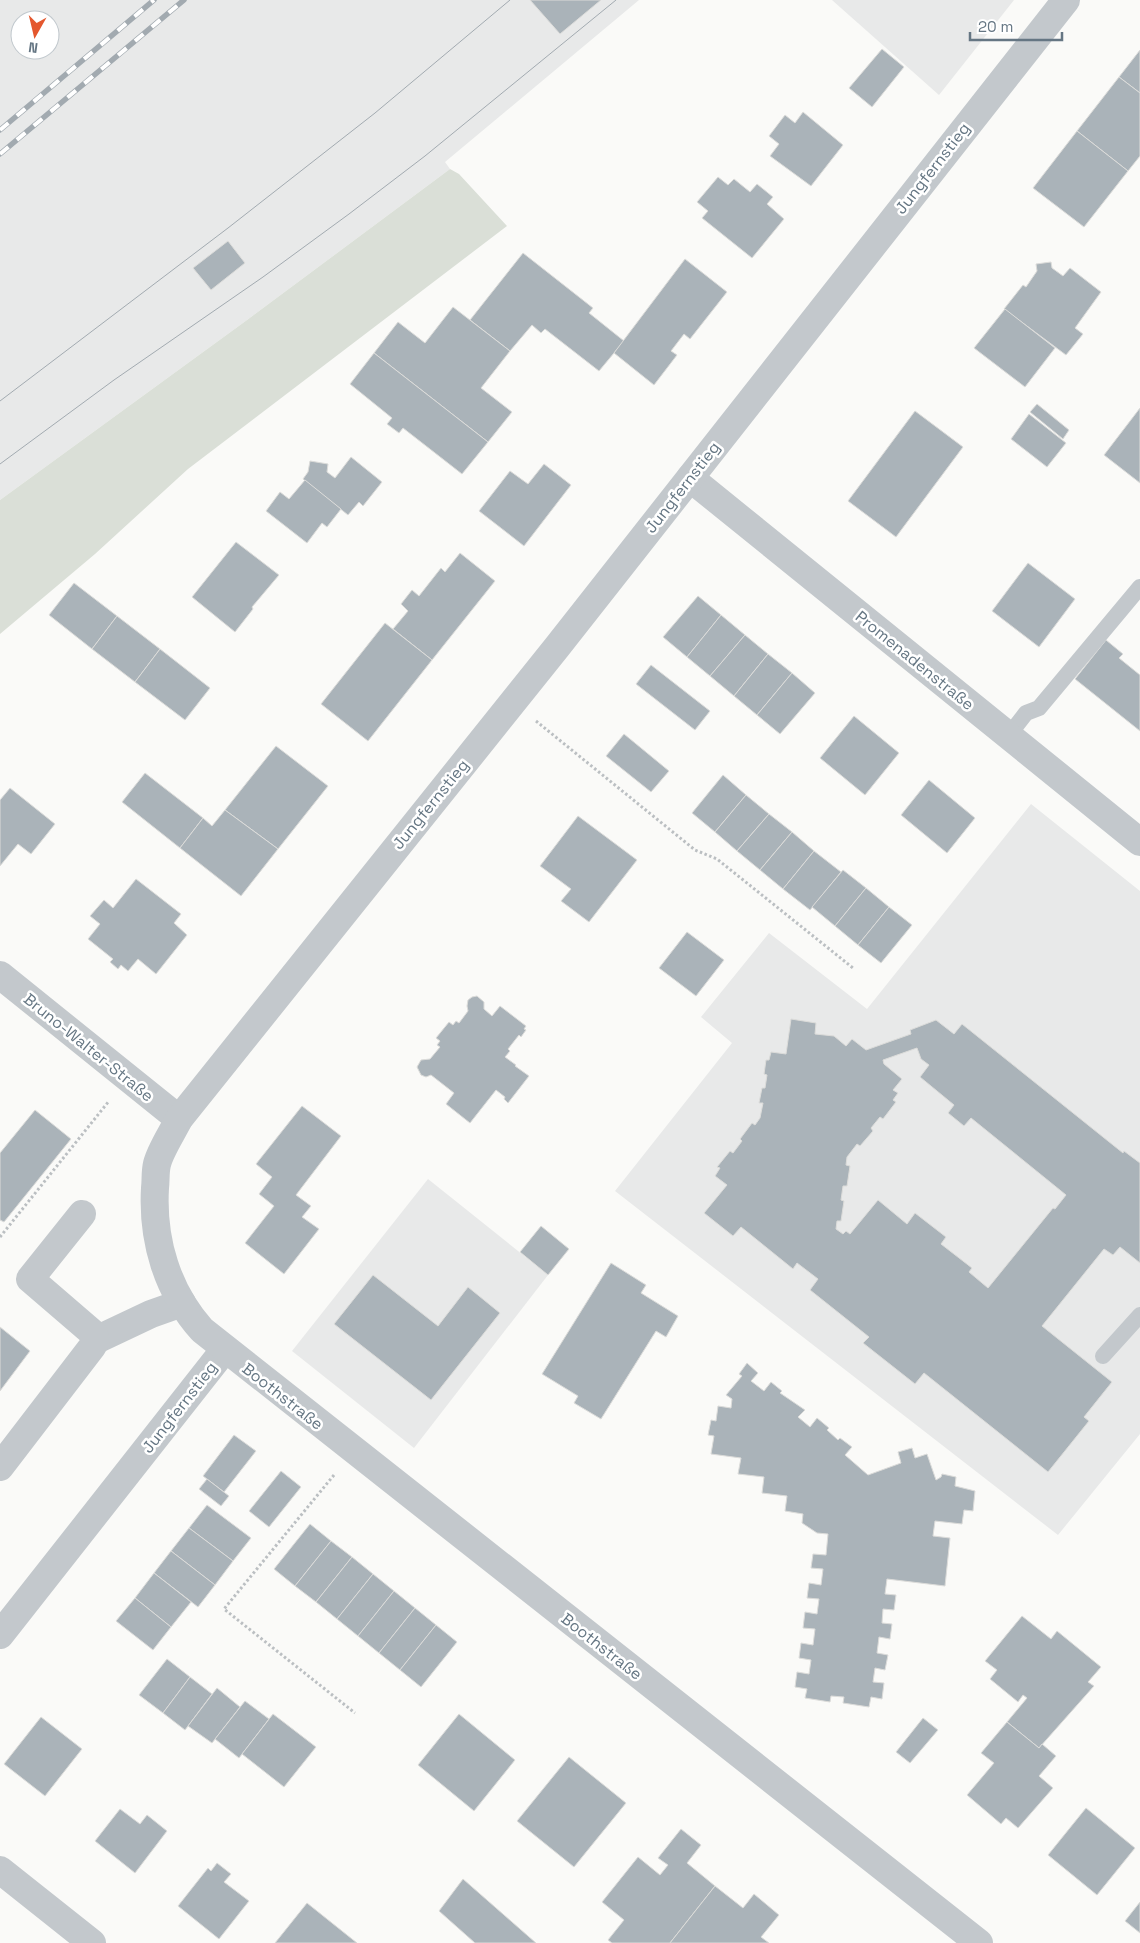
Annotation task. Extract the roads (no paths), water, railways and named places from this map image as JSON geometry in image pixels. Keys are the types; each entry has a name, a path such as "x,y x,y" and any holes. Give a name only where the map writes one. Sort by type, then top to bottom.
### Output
{"street":[{"name":"Jungfernstieg","path":"0,1635 224,1349 202,1330 188,1314 171,1283 158,1246 154,1210 157,1164 179,1119 557,647 1066,0"},
{"name":"Promenadenstraße","path":"690,478 1140,842"},
{"name":"Bruno-Walter-Straße","path":"0,975 179,1119"},
{"path":"82,1214 30,1279 94,1334 96,1340"},
{"path":"0,1467 96,1340 151,1314 182,1303"},
{"name":"Boothstraße","path":"224,1349 979,1943"},
{"path":"0,1870 92,1943"}],"lane":[{"path":"1009,735 1026,714 1039,708 1140,586"},
{"path":"1103,1356 1140,1315"}],"tram line":[{"path":"0,401 228,228 375,113 510,0"},
{"path":"0,464 114,380 263,277 349,214 425,156 616,0"}],"railway":[{"path":"0,130 154,0"},
{"path":"0,154 184,0"}]}
